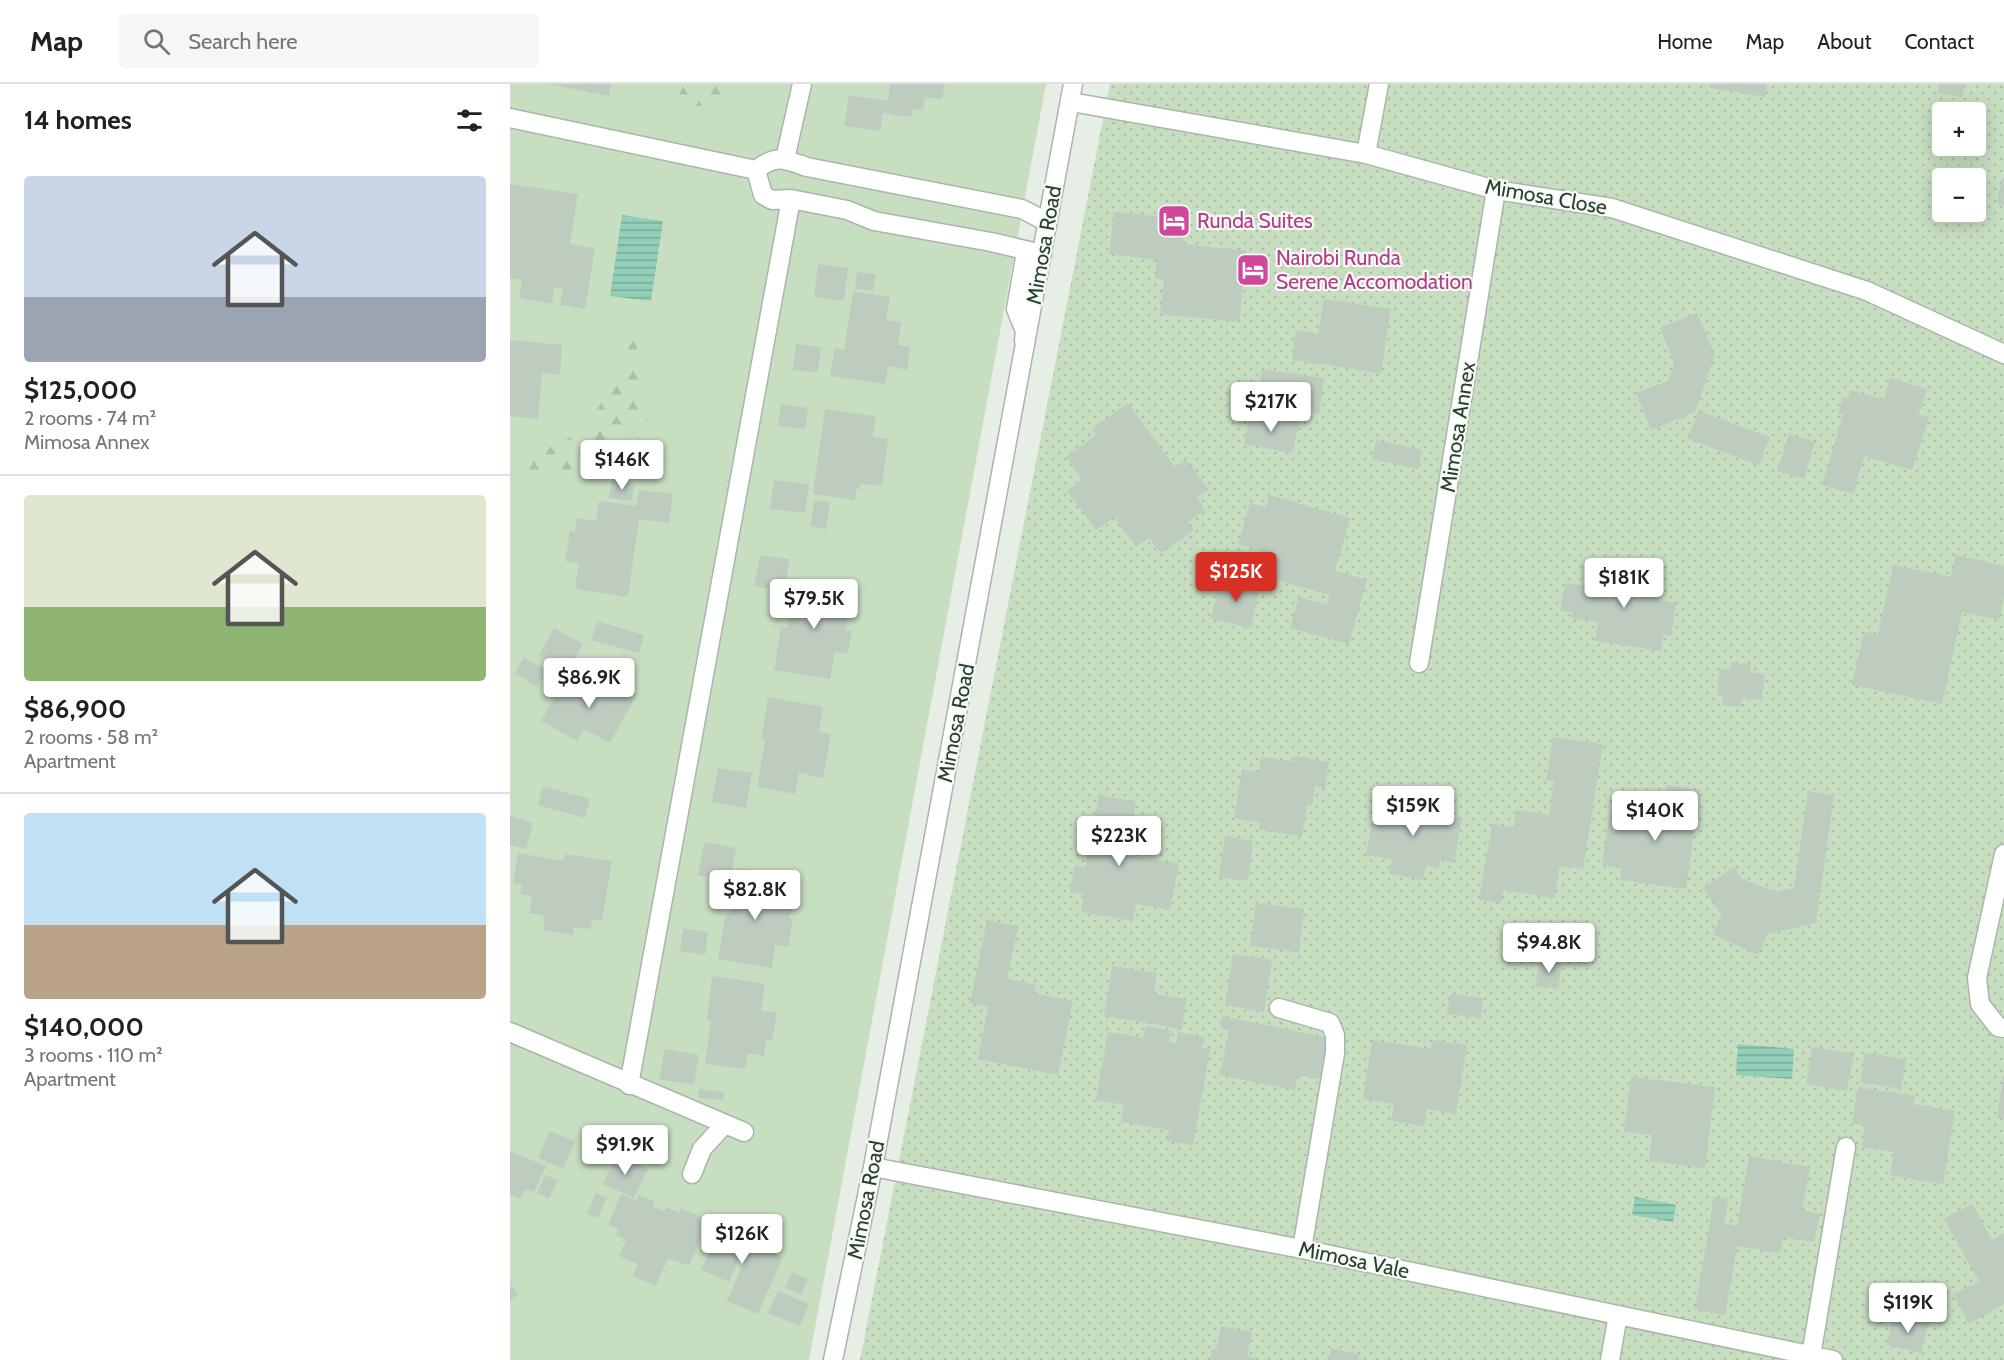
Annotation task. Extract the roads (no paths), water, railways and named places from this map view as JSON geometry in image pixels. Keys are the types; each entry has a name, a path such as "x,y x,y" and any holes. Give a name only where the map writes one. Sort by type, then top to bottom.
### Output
{"street":[{"path":"785,159 802,84"},
{"path":"1366,154 1378,84"},
{"name":"Mimosa Close","path":"1072,93 1366,154 1496,190 1612,208 1867,291 2004,354"},
{"name":"Mimosa Road","path":"833,1360 873,1167 1024,361 1034,253 1047,222 1072,93"},
{"path":"510,118 756,170"},
{"path":"756,170 769,159 785,159 807,167 1022,209 1047,222"},
{"path":"756,170 763,195 772,200 791,199 848,210 874,221 991,242 1034,253"},
{"name":"Mimosa Annex","path":"1419,663 1496,190"},
{"path":"629,1085 791,199"},
{"path":"2004,854 1977,978 1980,1004 1998,1027 2004,1028"},
{"path":"1279,1008 1320,1018 1330,1023 1335,1035 1335,1053 1302,1249"},
{"path":"510,1032 629,1085 744,1132"},
{"path":"692,1174 702,1149 724,1125"},
{"path":"1811,1356 1846,1147"},
{"name":"Mimosa Vale","path":"873,1167 1302,1249 1833,1360"},
{"path":"1610,1360 1618,1315"}],"place":[{"name":"Runda Suites","path":"1174,221"},
{"name":"Nairobi Runda Serene Accomodation","path":"1253,270"}]}
